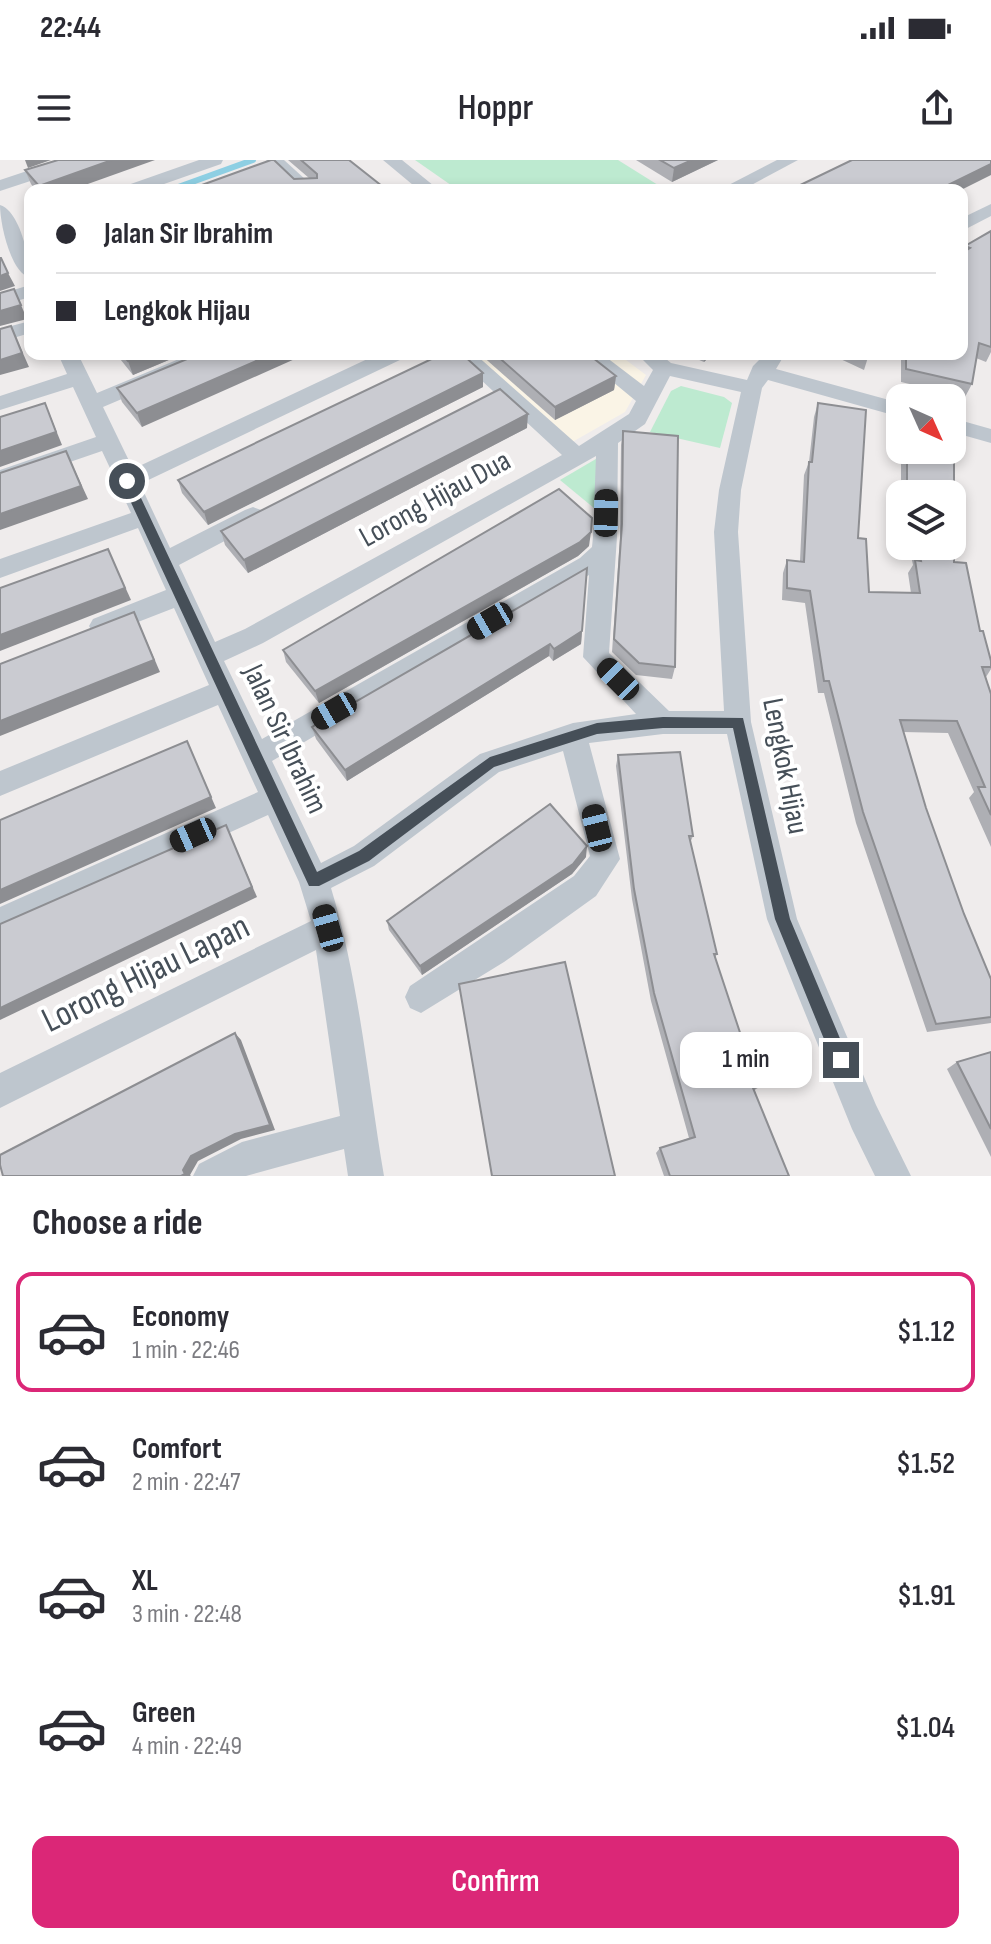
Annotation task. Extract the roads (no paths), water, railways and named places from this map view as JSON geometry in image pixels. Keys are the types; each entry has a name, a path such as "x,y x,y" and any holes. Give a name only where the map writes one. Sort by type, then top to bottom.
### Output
{"street":[{"path":"0,186 76,160"},
{"path":"148,184 215,160"},
{"path":"274,160 300,184"},
{"path":"391,160 422,184"},
{"path":"740,184 790,160"},
{"path":"968,222 991,209"},
{"path":"0,210 6,230 24,262"},
{"path":"0,300 24,293"},
{"path":"0,336 24,329"},
{"path":"91,404 195,360"},
{"path":"127,481 382,360"},
{"path":"470,360 577,456"},
{"path":"597,360 649,401"},
{"path":"655,361 762,371 886,406"},
{"name":"Lorong Hijau Dua","path":"209,656 254,636 607,440 637,419 649,401 655,361"},
{"path":"0,403 73,366"},
{"name":"Jalan Sir Ibrahim","path":"73,366 314,881 328,928 361,1127 366,1176"},
{"name":"Lengkok Hijau","path":"762,371 730,490 726,532 738,722 782,919 864,1117 893,1176"},
{"path":"473,403 502,389"},
{"path":"966,429 991,436"},
{"path":"607,440 596,657 663,723"},
{"path":"0,478 108,441"},
{"path":"165,561 277,503"},
{"path":"0,569 144,517"},
{"path":"256,756 579,570 603,551"},
{"path":"83,633 180,595"},
{"path":"0,784 225,690"},
{"path":"314,881 364,856 490,763 597,729 663,723 738,722"},
{"path":"421,997 585,886 605,859 573,735"},
{"path":"0,922 275,798"},
{"name":"Lorong Hijau Lapan","path":"0,1091 328,928"},
{"path":"211,1176 242,1159 361,1127"}],"waterway":[{"path":"187,184 253,160"}]}
